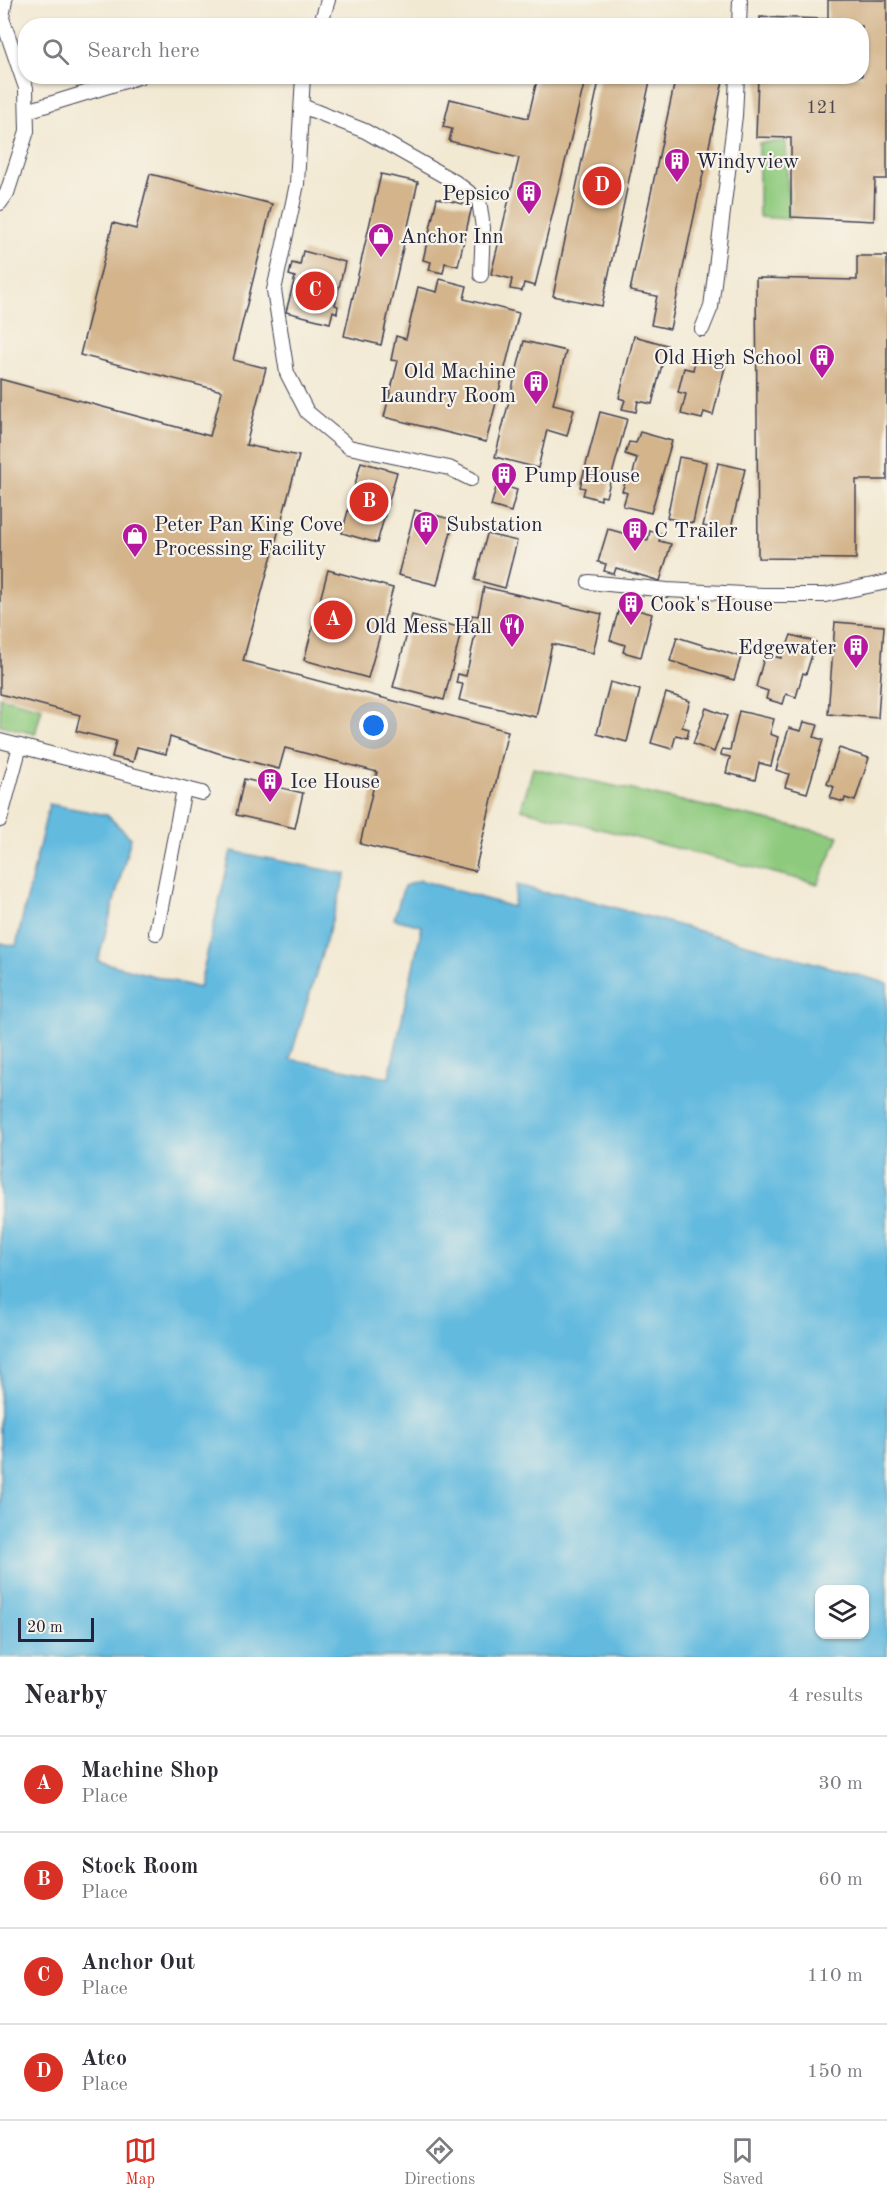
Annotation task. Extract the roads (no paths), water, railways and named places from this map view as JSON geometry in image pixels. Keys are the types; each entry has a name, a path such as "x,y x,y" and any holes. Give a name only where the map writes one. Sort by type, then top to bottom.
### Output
{"lane":[{"path":"5,0 2,18 18,65"},
{"path":"322,18 328,0"},
{"path":"739,18 740,0"},
{"path":"0,203 7,193 27,132 25,84"},
{"path":"27,111 115,84"},
{"path":"303,84 297,184 274,290 287,373 307,412 349,447 449,468 471,479"},
{"path":"702,329 711,307 735,116 737,84"},
{"path":"302,106 365,131 455,182 479,200 483,228 481,275"},
{"path":"589,582 667,590 763,595 825,595 887,582"},
{"path":"0,741 202,793"},
{"path":"0,820 20,746"},
{"path":"156,933 184,789"}],"water":[{"path":"49,804 107,815 131,838 98,961 199,988 231,851 346,874 290,1059 389,1078 422,926 394,919 404,886 420,880 513,907 517,885 544,893 562,893 887,983 887,1657 0,1657 0,943 16,946"}],"place":[{"name":"Windyview","path":"677,184"},
{"name":"Atco","path":"602,186"},
{"name":"Pepsico","path":"529,216"},
{"name":"Anchor Inn","path":"381,259"},
{"name":"Anchor Out","path":"315,291"},
{"name":"Old High School","path":"822,380"},
{"name":"Old Machine Laundry Room","path":"536,406"},
{"name":"Pump House","path":"504,498"},
{"name":"Stock Room","path":"369,502"},
{"name":"Substation","path":"426,547"},
{"name":"C Trailer","path":"635,553"},
{"name":"Peter Pan King Cove Processing Facility","path":"135,559"},
{"name":"Machine Shop","path":"333,620"},
{"name":"Cook's House","path":"631,627"},
{"name":"Old Mess Hall","path":"512,649"},
{"name":"Edgewater","path":"856,670"},
{"name":"Ice House","path":"270,804"}]}
